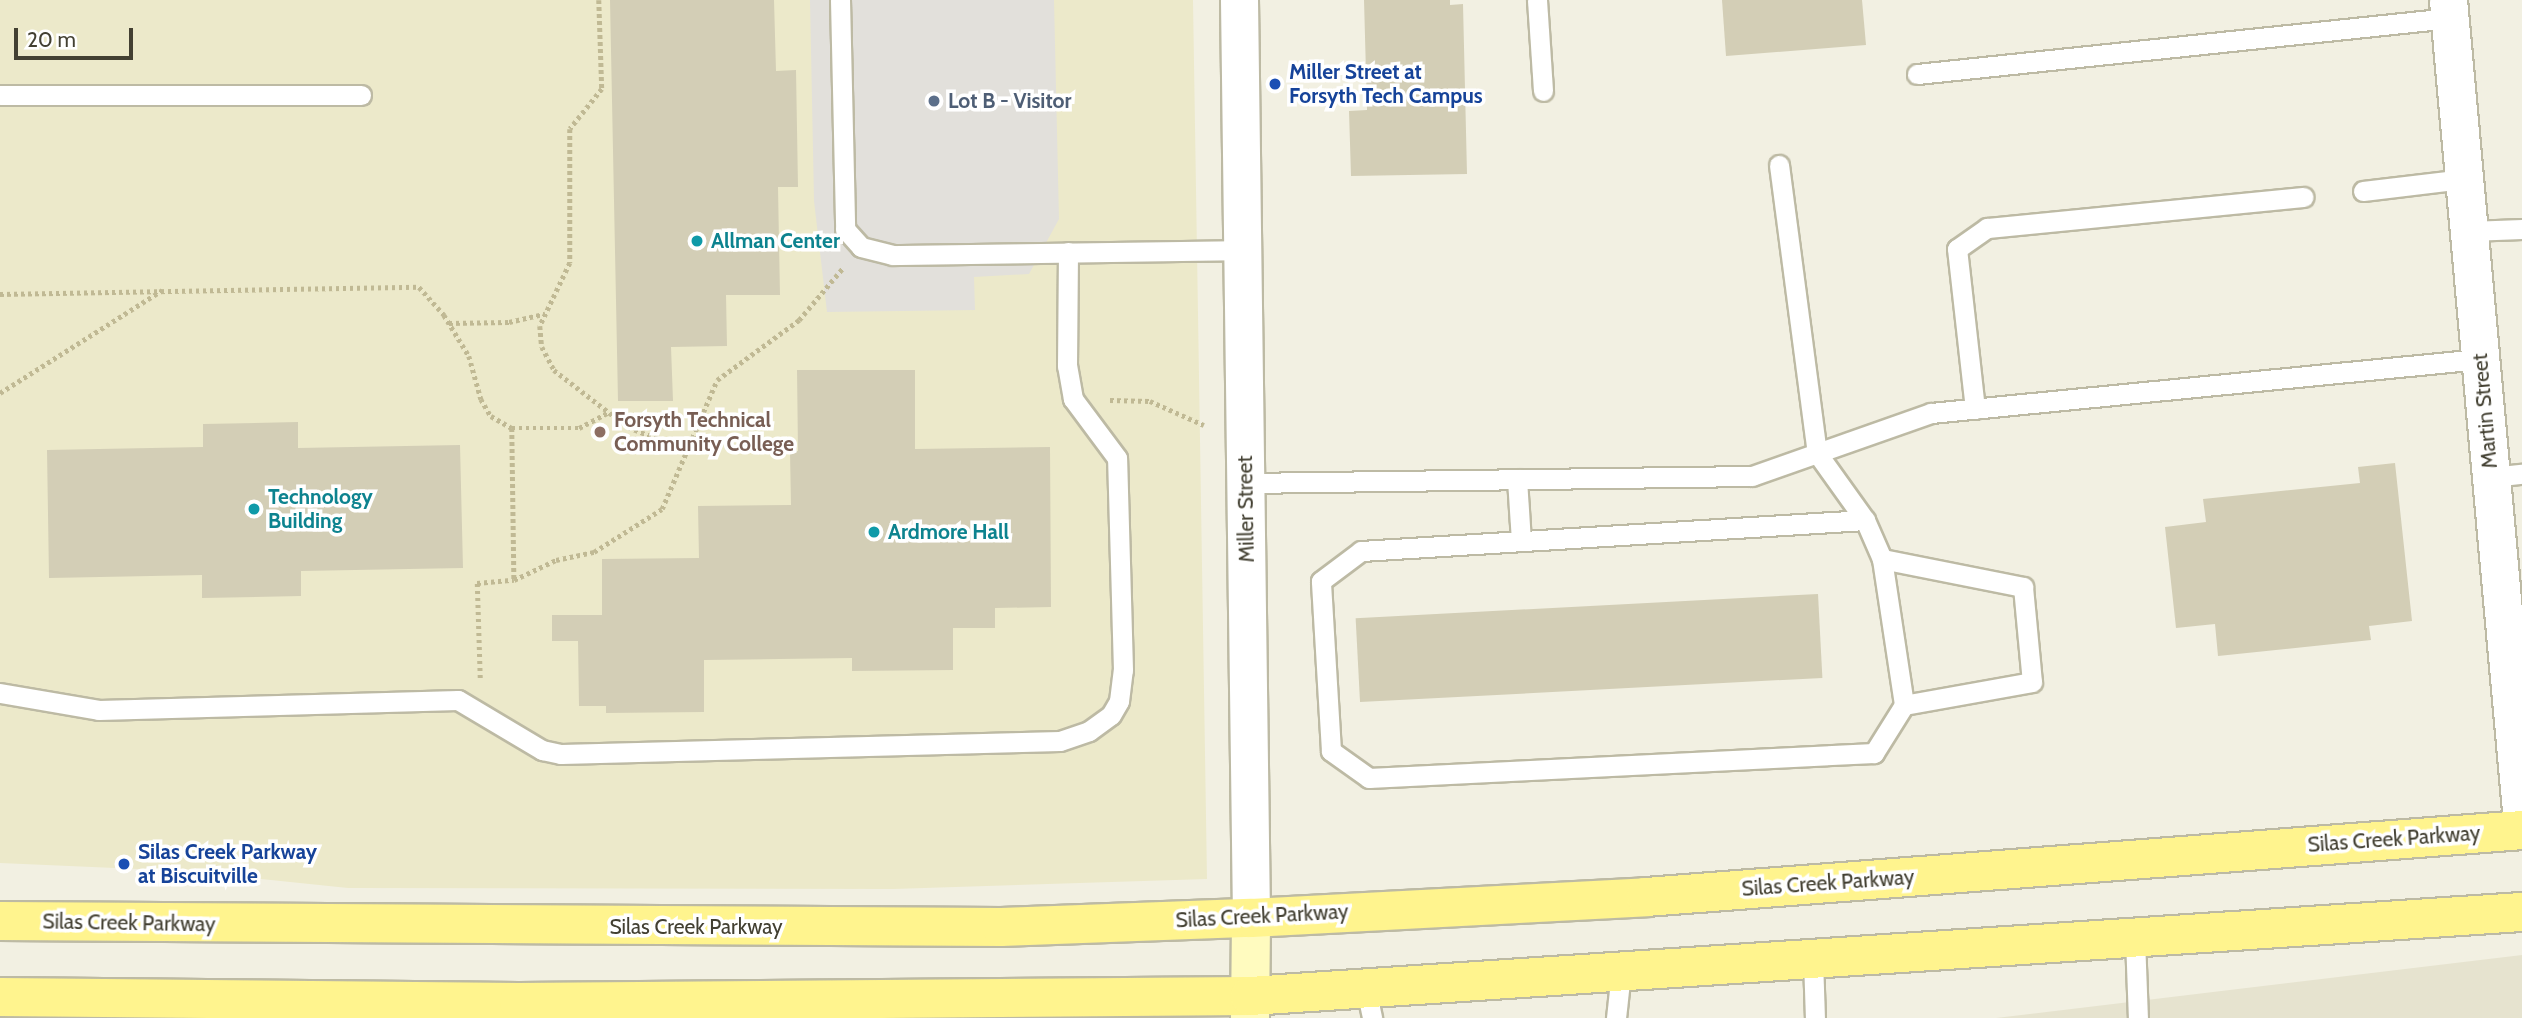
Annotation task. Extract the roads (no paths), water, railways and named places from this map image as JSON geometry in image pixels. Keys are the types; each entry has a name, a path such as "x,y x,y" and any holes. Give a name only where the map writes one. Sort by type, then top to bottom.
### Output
{"main road":[{"name":"Silas Creek Parkway","path":"0,921 987,927 1251,918 1646,897 2522,830"},
{"path":"0,997 519,1010 1250,1007 1369,1003 1621,972 2522,912"},
{"name":"Miller Street","path":"1250,1007 1251,918"}],"street":[{"name":"Miller Street","path":"1238,0 1251,918"},
{"name":"Martin Street","path":"2449,9 2480,359 2506,475 2522,821"}],"lane":[{"path":"840,0 845,229 861,247 892,255 1242,250"},
{"path":"1537,0 1543,91"},
{"path":"1917,74 2449,9"},
{"path":"0,95 362,95"},
{"path":"1779,165 1817,453 1865,520 1882,559 1904,705 1874,752 1369,778 1331,751 1321,581 1361,551 1865,520"},
{"path":"2363,191 2464,179"},
{"path":"1975,409 1957,250 1987,228 2303,197"},
{"path":"2469,231 2522,229"},
{"path":"0,693 99,710 458,700 481,710 542,750 561,754 1060,741 1089,731 1111,715 1119,701 1123,670 1117,458 1078,408 1067,366 1068,252"},
{"path":"1245,483 1752,476 1931,413 2480,359"},
{"path":"1517,479 1521,541"},
{"path":"1882,559 2024,587 2032,682 1904,705"},
{"path":"2135,938 2138,1018"},
{"path":"1813,959 1815,1018"},
{"path":"1616,1018 1621,972"}],"place":[{"name":"Miller Street at Forsyth Tech Campus","path":"1275,84"},
{"name":"Lot B - Visitor","path":"934,101"},
{"name":"Allman Center","path":"697,241"},
{"name":"Forsyth Technical Community College","path":"600,432"},
{"name":"Technology Building","path":"254,509"},
{"name":"Ardmore Hall","path":"874,532"},
{"name":"Silas Creek Parkway at Biscuitville","path":"124,864"}]}
